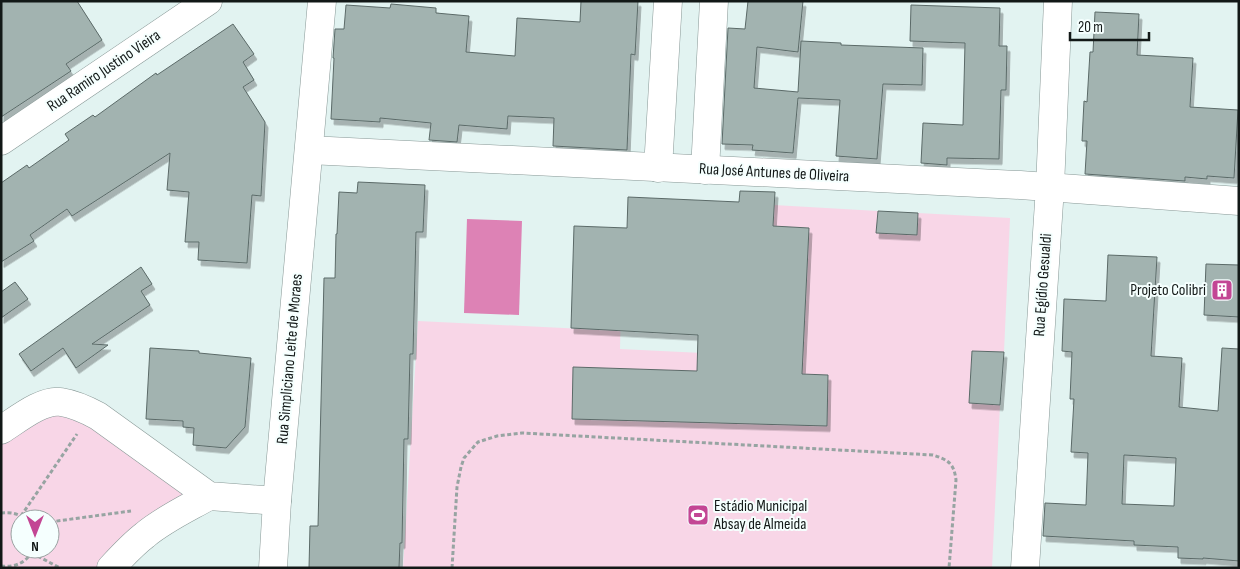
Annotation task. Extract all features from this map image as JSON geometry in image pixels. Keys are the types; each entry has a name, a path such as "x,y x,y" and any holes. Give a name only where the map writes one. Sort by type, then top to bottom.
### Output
{"street":[{"name":"Rua Ramiro Justino Vieira","path":"1,141 208,1"},
{"name":"Rua Simpliciano Leite de Moraes","path":"273,568 277,501 322,1"},
{"path":"658,168 668,1"},
{"path":"706,170 714,1"},
{"name":"Rua Egídio Gesualdi","path":"1025,568 1050,187 1058,1"},
{"name":"Rua José Antunes de Oliveira","path":"308,150 1050,187 1239,201"},
{"path":"1,430 24,414 45,404 60,402 81,408 98,416 209,496 277,501"},
{"path":"111,568 126,551 146,534 209,496"}],"path":[{"path":"72,431 83,436"},
{"path":"452,568 457,486 464,458 478,442 497,436 522,433 933,455 943,459 955,470 956,480 949,568"},
{"path":"26,509 77,434"},
{"path":"60,521 136,511"},
{"path":"1,566 16,566 25,559"},
{"path":"45,559 60,568"}],"shaded area":[{"path":"774,205 878,211 877,233 917,234 918,213 1010,218 1004,352 972,351 969,403 1000,405 992,568 403,568 418,321 604,330 621,307 620,349 803,358 809,228 728,224 728,222 773,223"},
{"path":"467,219 522,221 519,315 464,313"},
{"path":"70,409 194,493 105,568 1,568 1,434"}],"building":[{"path":"1,1 77,1 102,40 66,64 71,71 1,117"},
{"path":"581,1 638,1 635,55 631,54 627,150 553,146 554,118 508,116 507,129 459,125 457,142 429,140 431,123 380,118 380,122 331,119 335,29 344,29 346,5 390,8 391,4 436,8 436,13 469,16 466,52 515,56 517,18 580,22"},
{"path":"748,1 803,1 798,52 757,47 754,88 798,92 801,41 841,43 841,45 923,48 922,85 883,84 877,159 836,156 840,100 798,98 793,153 752,150 753,145 722,144 728,28 745,29"},
{"path":"911,5 1000,8 999,46 1007,46 1006,90 1001,90 999,159 947,158 947,165 921,163 923,123 963,125 965,43 910,41"},
{"path":"1095,12 1139,14 1137,55 1193,58 1190,107 1238,110 1234,178 1207,176 1207,179 1185,177 1185,181 1085,174 1087,141 1082,141 1084,101 1087,102 1090,52 1093,52"},
{"path":"233,24 254,54 243,62 254,80 243,87 265,122 261,196 252,195 247,263 198,260 199,242 185,242 189,192 167,190 170,153 72,216 67,209 30,235 34,241 1,262 1,183 27,165 29,168 69,140 65,134 93,115 95,117 156,73 157,75"},
{"path":"358,182 425,185 423,232 416,232 413,354 410,354 408,439 404,439 402,543 400,543 399,568 309,568 310,526 318,526 324,278 335,278 339,192 357,193"},
{"path":"740,191 775,192 773,226 809,228 802,374 828,375 827,426 572,419 573,367 697,371 698,335 571,328 574,226 627,228 628,197 739,202"},
{"path":"878,211 918,213 917,235 876,233"},
{"path":"1108,255 1157,257 1151,356 1182,358 1179,407 1218,411 1222,348 1239,349 1239,561 1178,558 1178,547 1134,545 1134,541 1043,536 1045,503 1086,505 1088,453 1071,452 1074,399 1070,399 1072,352 1062,351 1064,299 1106,301","holes":["1124,455 1176,458 1174,506 1122,504"]},
{"name":"Projeto Colibri","path":"1206,264 1239,265 1239,317 1204,315"},
{"path":"141,267 152,284 141,291 150,305 92,344 108,345 76,368 63,348 31,371 19,354"},
{"path":"15,282 28,299 1,318 1,292"},
{"path":"150,348 199,351 199,353 251,358 245,427 226,448 193,445 194,428 183,427 183,421 146,419"},
{"path":"972,351 1004,352 1000,405 969,403"}],"place":[{"name":"Projeto Colibri","path":"1222,290"},
{"name":"Estádio Municipal Absay de Almeida","path":"698,515"}]}
